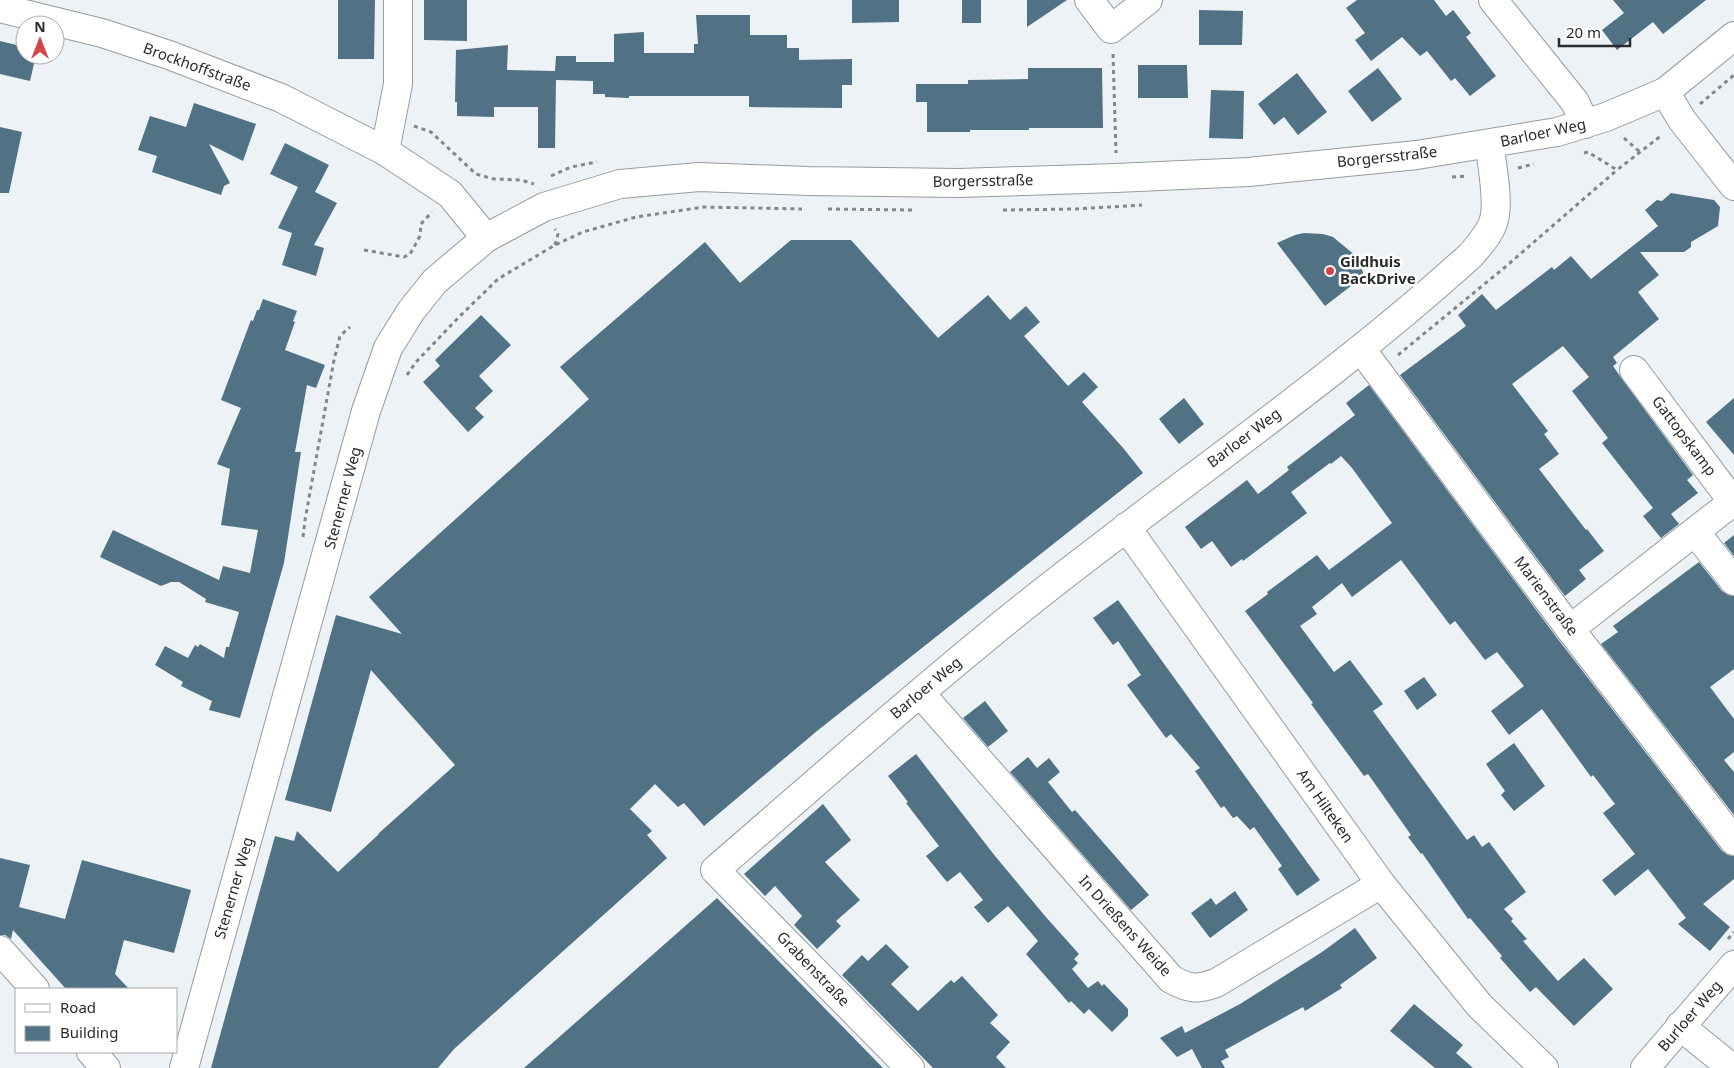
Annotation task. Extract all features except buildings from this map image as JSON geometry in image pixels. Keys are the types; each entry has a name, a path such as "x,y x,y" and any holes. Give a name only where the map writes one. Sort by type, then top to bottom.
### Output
{"street":[{"path":"398,0 398,84 385,151 450,194 486,238"},
{"path":"1089,0 1111,29 1148,0"},
{"path":"1493,0 1575,102 1585,124"},
{"name":"Brockhoffstraße","path":"0,8 102,33 169,55 281,98 385,151"},
{"name":"Barloer Weg","path":"716,870 920,693 1024,606 1360,349 1471,255 1485,238 1494,221 1494,174 1489,144 1557,132 1585,124 1665,92 1734,36"},
{"path":"1665,92 1682,120 1734,186"},
{"name":"Borgersstraße","path":"486,238 544,207 620,184 699,177 950,183 1125,178 1248,172 1418,155 1489,144"},
{"name":"Stenerner Weg","path":"184,1068 366,411 388,348 411,311 435,281 486,238"},
{"name":"Marienstraße","path":"1360,349 1570,629 1734,841"},
{"name":"Gattopskamp","path":"1570,629 1734,501 1634,370"},
{"name":"Am Hilteken","path":"1126,527 1381,884 1478,1005 1544,1068"},
{"path":"1695,532 1734,581"},
{"name":"In Drießens Weide","path":"920,693 1171,979 1185,987 1200,989 1216,984 1381,884"},
{"name":"Grabenstraße","path":"716,870 910,1068"},
{"path":"0,950 34,988"},
{"name":"Burloer Weg","path":"1645,1068 1734,964"},
{"path":"1680,1026 1732,1068"},
{"path":"92,1053 106,1068"}],"path":[{"path":"1107,155 1116,155 1111,29"},
{"path":"1578,153 1588,152 1617,170 1682,120 1734,75"},
{"path":"391,121 420,127 431,132 476,174 494,179 521,180 534,184 541,181"},
{"path":"549,177 571,167 604,161"},
{"path":"1450,178 1494,174 1535,163"},
{"path":"364,250 404,258 410,254 420,236 421,224 450,194 476,174"},
{"path":"999,210 1076,209 1143,205"},
{"path":"406,376 416,362 498,278 555,245 583,232 636,217 704,207 803,209"},
{"path":"823,209 921,210"},
{"path":"302,540 304,520 334,360 340,336 350,328"}],"place":[{"name":"Gildhuis BackDrive","path":"1330,271"}]}
